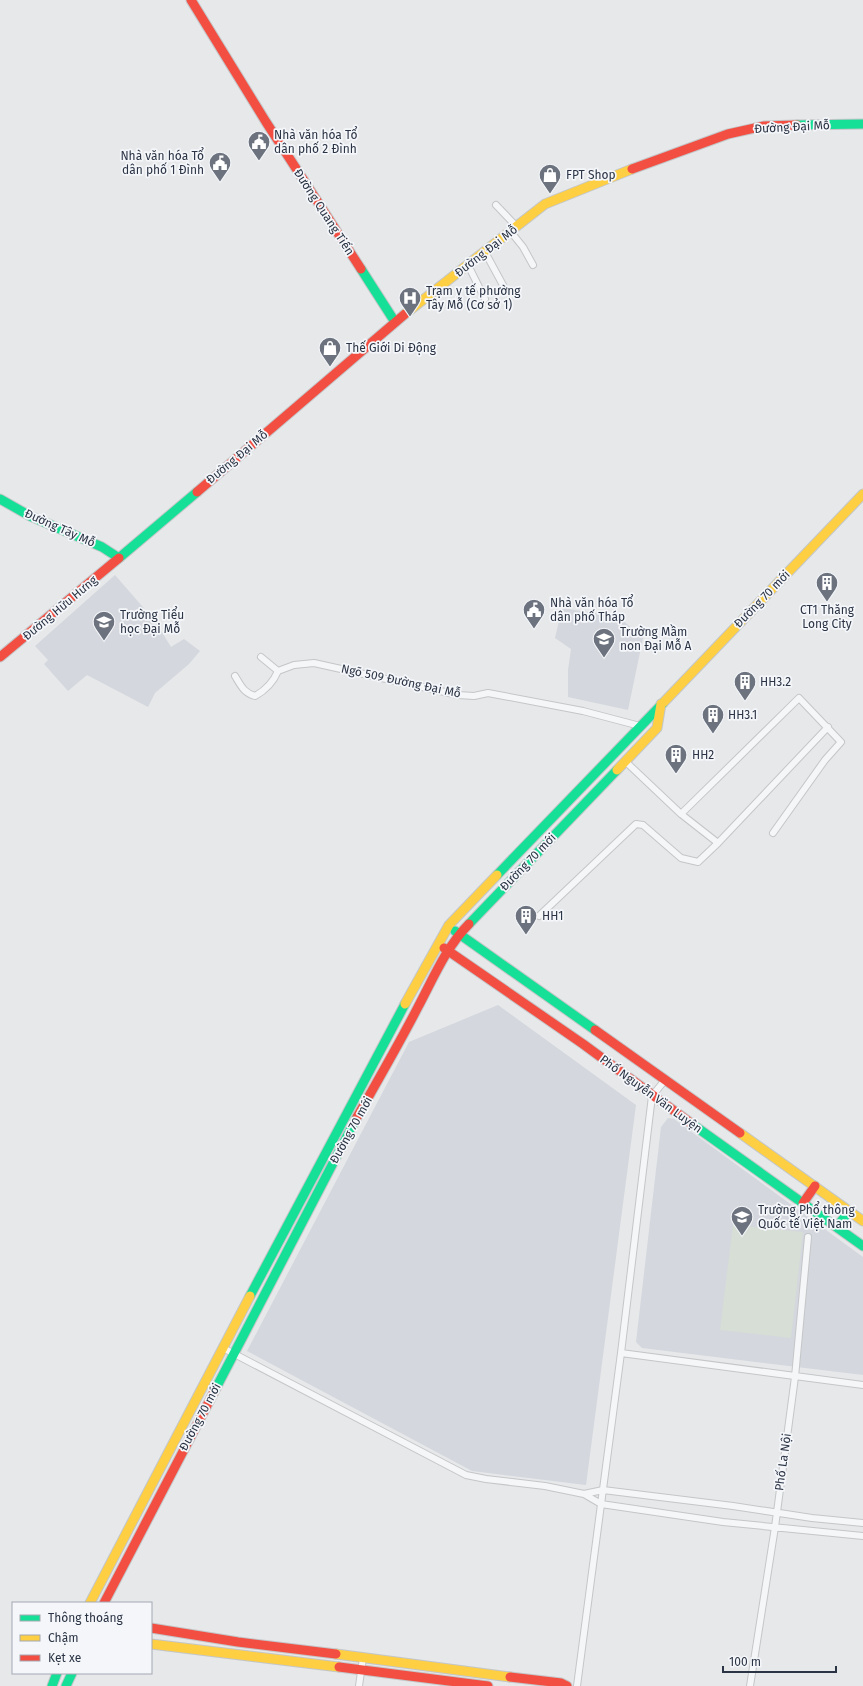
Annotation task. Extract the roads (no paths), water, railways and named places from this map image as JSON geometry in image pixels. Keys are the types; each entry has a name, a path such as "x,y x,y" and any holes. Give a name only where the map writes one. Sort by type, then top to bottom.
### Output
{"street":[{"name":"Đường Quang Tiến","path":"191,0 262,115 395,322"},
{"name":"Đường Đại Mỗ","path":"119,558 395,322 545,204 608,178 728,134 764,126 863,124"},
{"path":"496,205 514,229 533,265"},
{"path":"485,252 504,287"},
{"path":"468,265 485,299"},
{"name":"Đường 70 mới","path":"91,1602 149,1487 438,942 449,925 863,494"},
{"name":"Đường Tây Mỗ","path":"0,499 30,516 102,547 119,558"},
{"name":"Đường Hữu Hưng","path":"0,657 119,558"},
{"path":"236,676 241,686 248,694 256,696 270,685 278,671 261,657"},
{"name":"Ngõ 509 Đường Đại Mỗ","path":"278,671 294,665 314,663 458,695 474,696 488,693 560,706 640,726"},
{"path":"681,814 799,698 841,742 824,760 773,833"},
{"name":"Đường 70 mới","path":"105,1602 350,1128 396,1048 448,951 459,934 657,728 661,704"},
{"path":"539,916 636,824 643,825 681,858 698,862 718,843 828,727"},
{"path":"625,761 681,814 718,843"},
{"name":"Phố Nguyễn Văn Luyện","path":"449,925 459,934 863,1221"},
{"name":"Phố Nguyễn Văn Luyện","path":"438,942 448,951 583,1044 652,1096 863,1246"},
{"path":"578,1686 621,1353 652,1096 665,1080"},
{"path":"342,1123 350,1128"},
{"path":"802,1203 815,1186"},
{"path":"837,1227 849,1211"},
{"name":"Phố La Nội","path":"750,1686 775,1527 795,1377 808,1237"},
{"path":"223,1348 466,1475 486,1479 545,1486 584,1494 601,1504 723,1522 863,1536"},
{"path":"621,1353 863,1385"},
{"path":"584,1494 603,1490 863,1523"},
{"path":"152,1628 238,1642 561,1683 567,1686"},
{"path":"152,1644 488,1686"},
{"path":"359,1686 363,1658"},
{"path":"52,1686 57,1674"},
{"path":"66,1686 72,1674"}],"place":[{"name":"Nhà văn hóa Tổ dân phố 2 Đình","path":"259,162"},
{"name":"Nhà văn hóa Tổ dân phố 1 Đình","path":"220,182"},
{"name":"FPT Shop","path":"550,194"},
{"name":"Trạm y tế phường Tây Mỗ (Cơ sở 1)","path":"410,318"},
{"name":"Thế Giới Di Động","path":"330,368"},
{"name":"CT1 Thăng Long City","path":"827,602"},
{"name":"Nhà văn hóa Tổ dân phố Tháp","path":"534,630"},
{"name":"Trường Tiểu học Đại Mỗ","path":"104,642"},
{"name":"Trường Mầm non Đại Mỗ A","path":"604,658"},
{"name":"HH3.2","path":"745,702"},
{"name":"HH3.1","path":"713,734"},
{"name":"HH2","path":"676,774"},
{"name":"HH1","path":"526,936"},
{"name":"Trường Phổ thông Quốc tế Việt Nam","path":"742,1236"}]}
